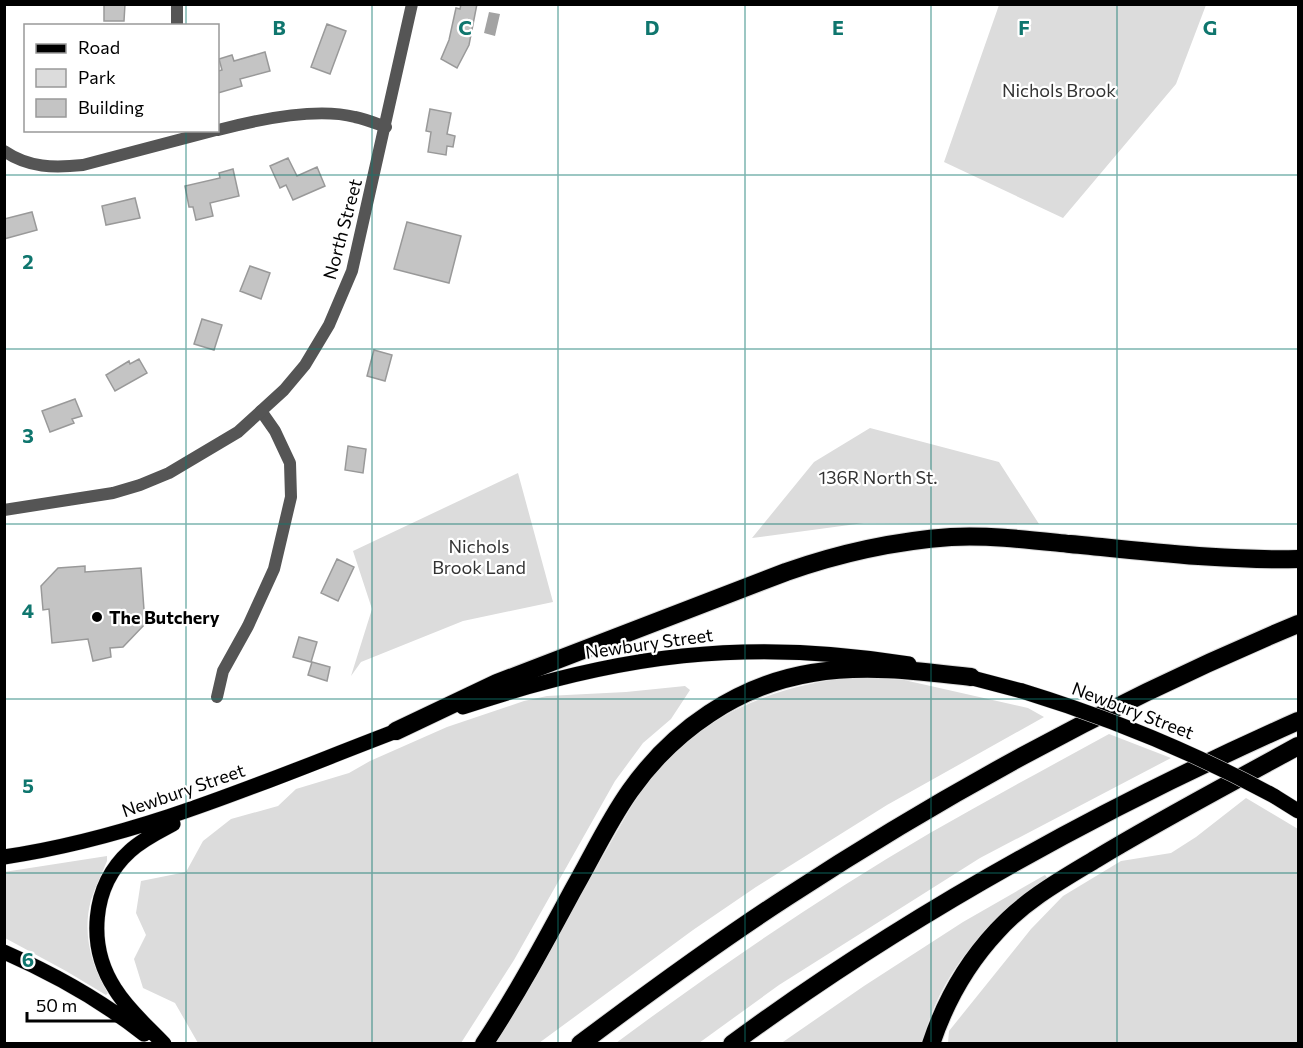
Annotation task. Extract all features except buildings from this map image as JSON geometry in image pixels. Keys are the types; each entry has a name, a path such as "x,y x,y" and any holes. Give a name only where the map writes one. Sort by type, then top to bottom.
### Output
{"highway":[{"path":"396,731 497,683 771,577 835,556 882,545 953,537 995,537 1211,557 1299,559"},
{"path":"580,1044 777,903 932,807 1132,700 1299,624"},
{"path":"484,1044 522,984 630,790 662,752 699,720 754,690 788,678 812,673 888,669 971,677"},
{"path":"732,1044 836,972 977,885 1123,805 1299,721"},
{"path":"931,1044 945,1006 968,967 998,930 1030,901 1118,846 1299,746"}],"main road":[{"name":"Newbury Street","path":"4,857 88,842 149,824 218,801 448,711 555,678 629,662 695,653 778,651 834,654 915,665 971,677 1099,716 1150,736 1226,770 1299,811"},
{"path":"164,1044 125,1003 108,978 100,957 96,935 100,903 111,875 129,852 153,835 218,801"},
{"path":"4,952 92,998 157,1044"}],"street":[{"path":"177,4 177,24"},
{"name":"North Street","path":"4,510 113,493 169,473 238,432 284,390 305,365 329,325 352,271 412,4"},
{"path":"219,130 277,117 332,114 354,116 386,127"},
{"path":"4,151 17,160 38,166 60,167 82,165 193,134"},
{"path":"217,697 223,671 248,626 273,568 291,497 290,463 275,432 261,411"}],"green space":[{"name":"Nichols Brook","path":"999,5 1206,5 1176,84 1063,218 944,162"},
{"name":"136R North St.","path":"870,428 999,462 1039,524 864,523 752,538 814,462"},
{"name":"Nichols Brook Land","path":"518,473 553,602 463,621 361,662 351,676 372,609 353,551"},
{"path":"855,677 904,680 1028,708 1044,717 887,805 756,887 693,930 539,1043 492,1044 508,1022 631,807 674,753 699,732 726,715 756,701 820,682"},
{"path":"685,686 690,690 671,719 643,743 615,781 514,960 461,1043 198,1043 175,1003 143,988 134,959 146,935 136,913 141,881 186,872 203,841 231,819 278,806 296,789 349,773 370,761 447,727 524,701 547,696"},
{"path":"1109,734 1171,758 980,858 779,985 699,1043 616,1043 731,960 849,882 952,820"},
{"path":"1246,798 1298,829 1298,1043 948,1043 949,1031 1031,929 1063,896 1121,861 1171,853 1196,837"},
{"path":"107,856 91,900 87,925 93,960 108,993 106,995 5,938 4,872"},
{"path":"1045,875 1048,879 981,936 961,959 938,1000 922,1043 780,1044 963,922"}],"shaded area":[{"path":"489,12 500,14 495,36 484,33"}],"place":[{"name":"The Butchery","path":"97,617"}]}
